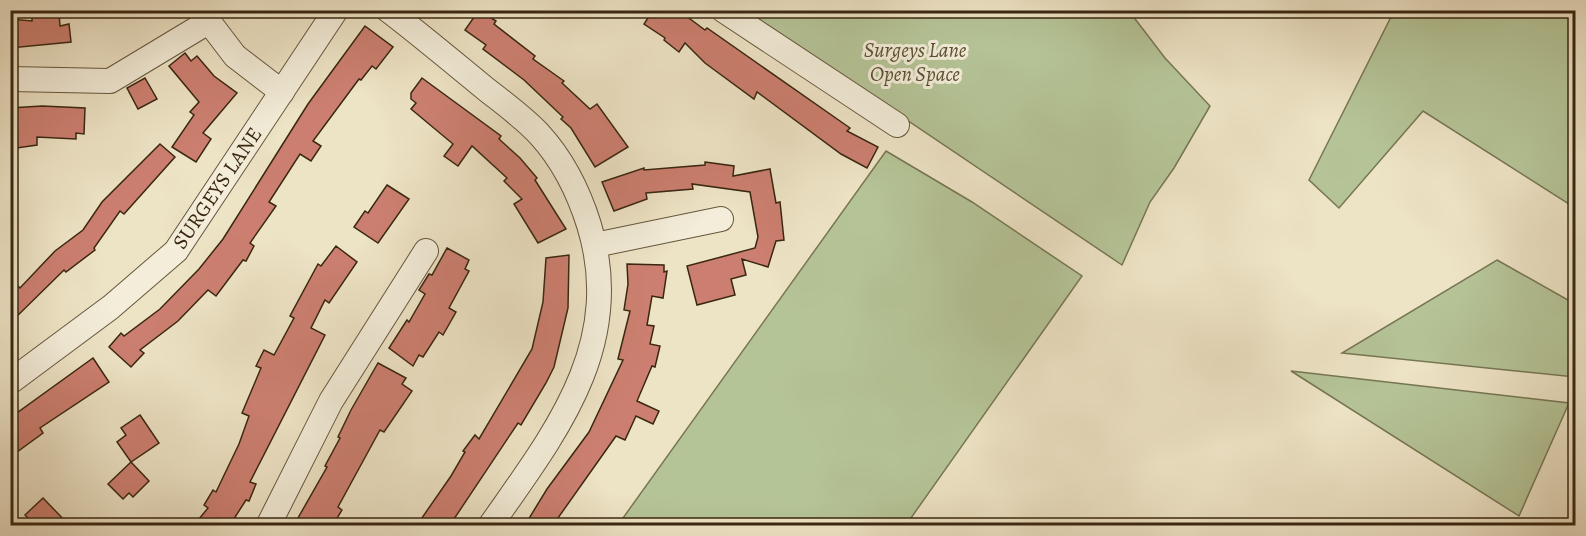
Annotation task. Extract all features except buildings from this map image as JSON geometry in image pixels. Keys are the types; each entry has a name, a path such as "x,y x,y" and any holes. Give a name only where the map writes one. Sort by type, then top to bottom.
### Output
{"street":[{"name":"SURGEYS LANE","path":"10,382 111,307 176,251 336,10"},
{"path":"388,10 541,136 568,177 584,210 595,245 600,295 587,364 556,430 490,525"},
{"path":"723,10 897,125"},
{"path":"10,79 110,81 204,16 235,56 282,92"},
{"path":"595,245 712,228"},
{"path":"268,525 380,304 426,251"}],"green space":[{"name":"Surgeys Lane Open Space","path":"745,11 1129,11 1165,58 1210,106 1174,168 1150,202 1122,265"},
{"path":"1575,11 1575,208 1423,111 1339,208 1309,180 1393,13"},
{"path":"886,151 972,202 1082,276 906,525 618,525"},
{"path":"1497,260 1575,304 1575,377 1342,353"},
{"path":"1291,371 1569,403 1519,516"}]}
